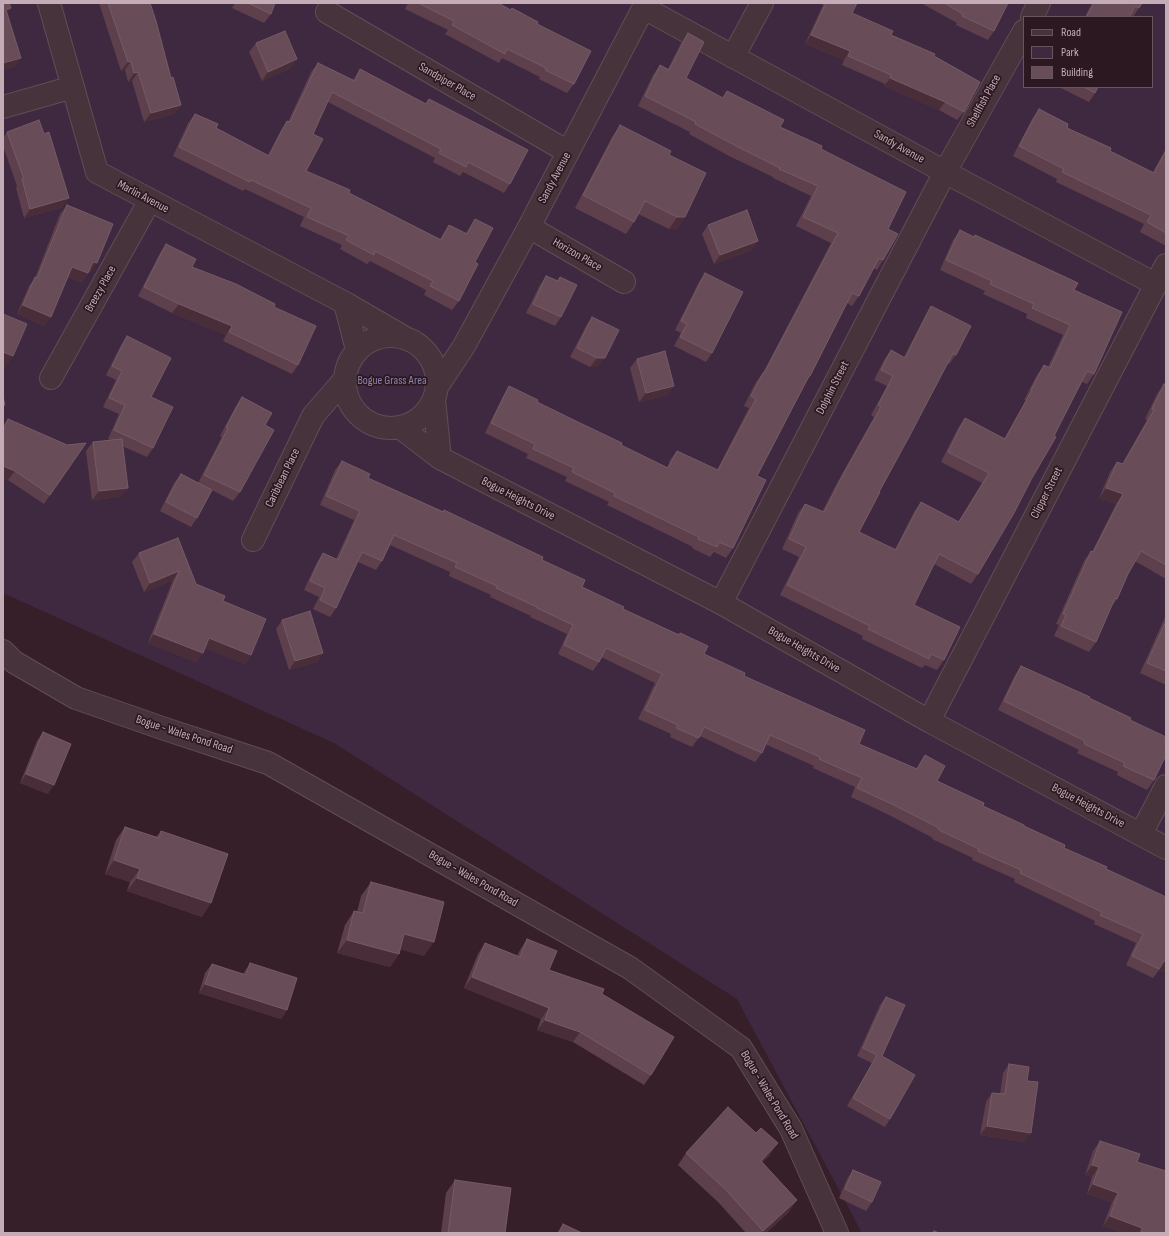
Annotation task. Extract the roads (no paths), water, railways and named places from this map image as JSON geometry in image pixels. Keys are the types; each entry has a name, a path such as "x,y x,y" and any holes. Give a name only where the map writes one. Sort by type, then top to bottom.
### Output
{"street":[{"name":"Marlin Avenue","path":"49,3 97,172 345,303 415,344"},
{"path":"733,57 762,3"},
{"path":"1032,16 1039,3"},
{"name":"Sandy Avenue","path":"436,393 464,346 529,227 645,5 733,57 1155,284"},
{"name":"Sandpiper Place","path":"326,12 568,152"},
{"name":"Shellfish Place","path":"945,172 1023,33"},
{"path":"3,107 73,87"},
{"name":"Dolphin Street","path":"721,603 945,172"},
{"name":"Breezy Place","path":"51,378 150,200"},
{"name":"Horizon Place","path":"529,227 624,282"},
{"name":"Clipper Street","path":"929,720 1166,265"},
{"path":"345,303 357,350"},
{"path":"436,393 427,412 416,421 401,428 390,428 376,425 363,418 355,409 347,395 345,379 349,364 357,350 370,341 383,336 398,336 415,344 432,360 437,373 436,393 440,458"},
{"path":"415,344 464,346"},
{"name":"Caribbean Place","path":"252,540 313,416 345,379"},
{"path":"313,416 355,409"},
{"name":"Bogue Heights Drive","path":"401,428 440,458 721,603 929,720 1166,848"},
{"name":"Bogue - Wales Pond Road","path":"3,651 14,662 76,698 268,763 630,968 741,1048 791,1129 837,1233"},
{"path":"1141,834 1166,786"}],"park label":[{"name":"Bogue Grass Area","path":"392,381"}]}
